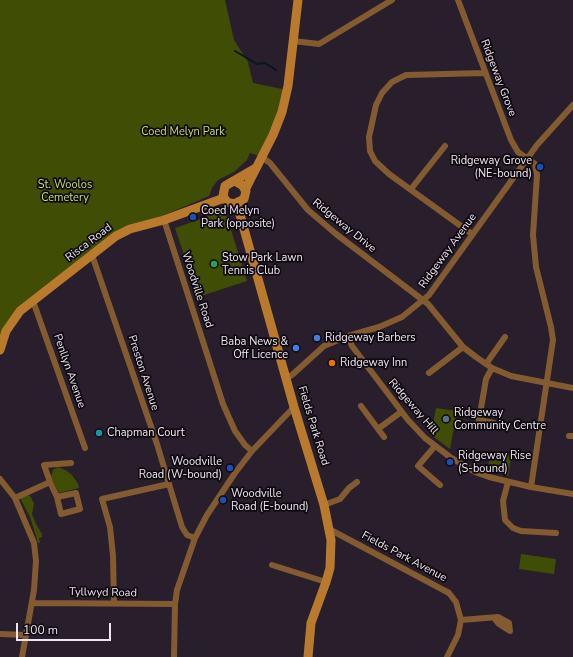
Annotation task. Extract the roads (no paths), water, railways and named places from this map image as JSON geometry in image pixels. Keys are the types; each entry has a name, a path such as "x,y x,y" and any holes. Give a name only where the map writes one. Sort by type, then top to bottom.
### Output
{"main road":[{"path":"256,168 225,186 223,193 224,198 231,204 237,204 244,199 245,190 262,157 282,112 287,90 298,0"},
{"path":"235,181 242,184 245,190"},
{"name":"Risca Road","path":"0,350 12,321 20,311 124,232 164,220 224,198"},
{"name":"Fields Park Road","path":"237,204 294,407 324,505 329,529 331,553 326,582 311,623 308,657"}],"street":[{"path":"293,41 319,44 392,0"},
{"name":"Ridgeway Grove","path":"458,0 511,140 518,152 535,164 537,175 533,235 536,267 552,327 553,340 531,487"},
{"path":"472,234 375,161 370,151 369,137 372,116 382,93 392,82 406,75 485,72"},
{"name":"Ridgeway Avenue","path":"286,378 292,375 324,346 348,336 379,327 402,317 429,295 527,158 573,105"},
{"path":"411,189 444,146"},
{"name":"Ridgeway Drive","path":"262,157 270,163 308,210 422,301 428,304 464,347 486,364 511,376 573,388"},
{"name":"Woodville Road","path":"164,220 223,404 235,431 244,445 252,451"},
{"name":"Preston Avenue","path":"92,255 108,299 182,527 188,535 195,538"},
{"name":"Penllyn Avenue","path":"33,301 45,330 85,448"},
{"name":"Ridgeway Hill","path":"348,336 352,346 401,412 416,429 435,446 475,472 508,482 573,494"},
{"path":"486,364 505,337"},
{"path":"429,373 464,347"},
{"path":"492,368 486,379 479,420 494,423"},
{"path":"361,406 384,437"},
{"path":"174,657 175,604 177,590 195,538 219,496 252,451 294,407"},
{"path":"378,429 401,412"},
{"path":"435,446 418,466 440,485"},
{"path":"57,497 44,465 71,463"},
{"path":"0,479 15,498 34,543 36,561 32,603 22,657"},
{"path":"15,498 50,482"},
{"path":"324,505 340,499 357,482"},
{"path":"508,482 503,501 505,520 513,528 521,531 556,533"},
{"path":"114,602 113,556 110,527 102,499 169,484"},
{"name":"Fields Park Avenue","path":"329,529 449,593 456,602 461,620"},
{"path":"272,564 326,582"},
{"name":"Tyllwyd Road","path":"32,603 114,602 175,604"},
{"path":"447,657 458,635 461,620 482,617 494,618"},
{"path":"0,634 26,635"}],"waterway":[{"path":"235,51 257,64 265,63 276,70"}],"place":[{"name":"Ridgeway Grove (NE-bound)","path":"540,167"},
{"name":"Coed Melyn Park (opposite)","path":"193,217"},
{"name":"Stow Park Lawn Tennis Club","path":"214,264"},
{"name":"Ridgeway Barbers","path":"317,338"},
{"name":"Baba News & Off Licence","path":"296,348"},
{"name":"Ridgeway Inn","path":"332,363"},
{"name":"Ridgeway Community Centre","path":"446,419"},
{"name":"Chapman Court","path":"99,433"},
{"name":"Ridgeway Rise (S-bound)","path":"450,462"},
{"name":"Woodville Road (W-bound)","path":"230,468"},
{"name":"Woodville Road (E-bound)","path":"223,500"}],"park label":[{"name":"Coed Melyn Park","path":"183,132"},
{"name":"St. Woolos Cemetery","path":"65,191"}]}
